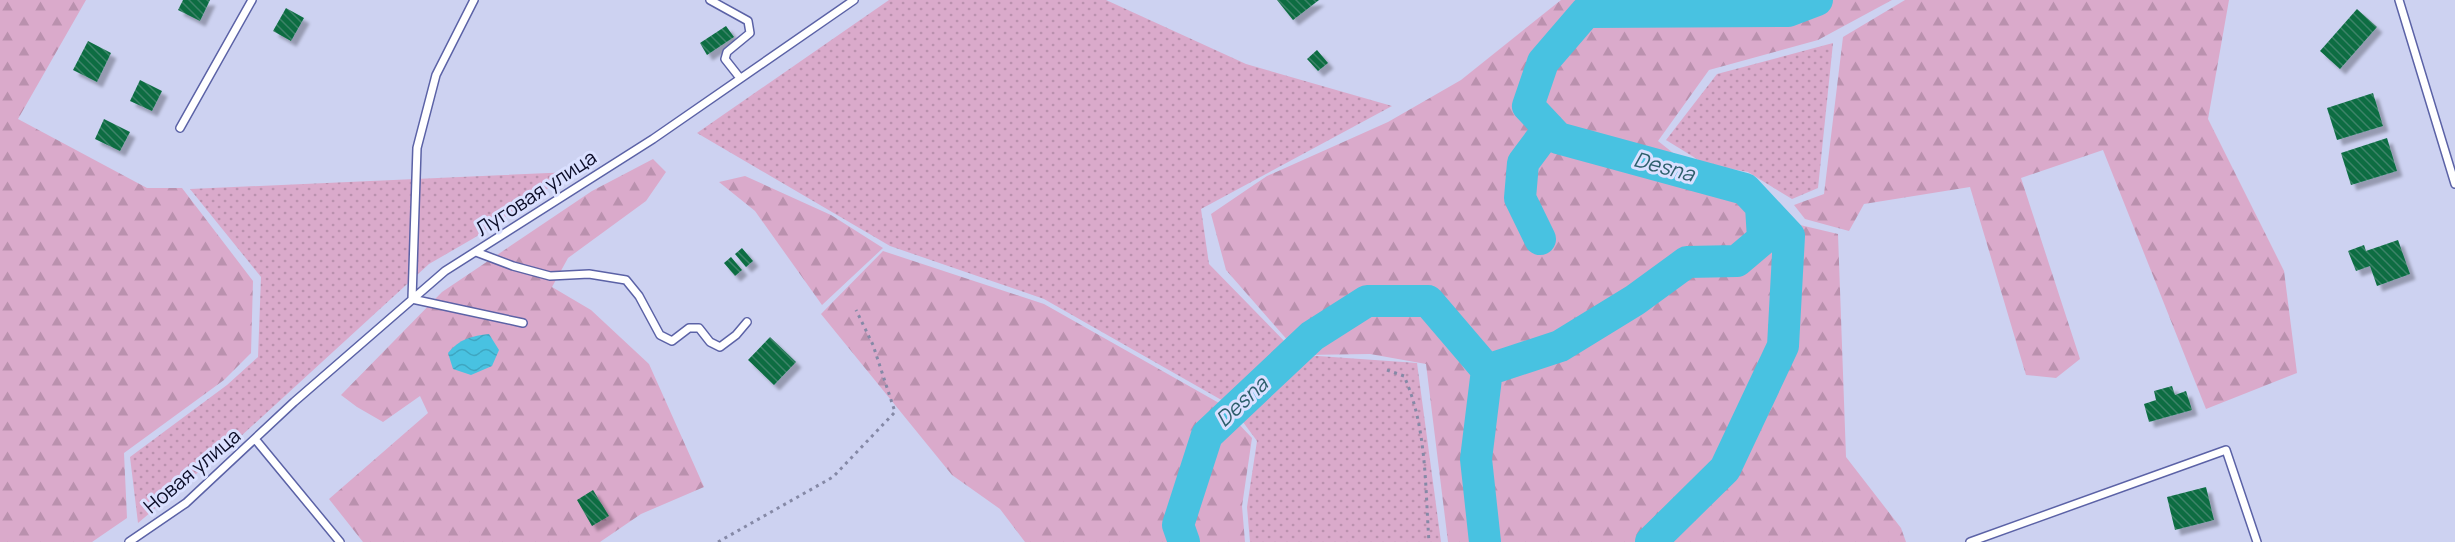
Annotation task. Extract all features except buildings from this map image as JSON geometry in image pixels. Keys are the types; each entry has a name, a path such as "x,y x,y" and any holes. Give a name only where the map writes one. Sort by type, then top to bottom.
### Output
{"lane":[{"path":"180,128 252,0"},
{"path":"474,0 436,75 417,148 412,299 524,323"},
{"path":"711,0 748,21 750,33 726,52 725,59 740,78"},
{"name":"Луговая улица","path":"255,439 446,271 653,139 854,0"},
{"path":"2398,0 2455,184"},
{"path":"476,252 513,266 550,276 590,274 627,280 639,296 660,335 672,341 689,328 699,328 710,342 720,347 736,335 747,322"},
{"name":"Новая улица","path":"129,542 186,503 255,439 340,542"},
{"path":"1970,542 2226,450 2257,542"}],"path":[{"path":"718,542 833,477 895,412 873,345 856,310"},
{"path":"1387,370 1404,376 1414,399 1421,439 1429,542"}],"green space":[{"path":"0,0 86,0 18,119 147,188 182,188 253,281 251,353 224,380 124,453 127,518 92,542 0,542"},
{"path":"889,0 1106,0 1246,64 1392,106 1201,209 1209,264 1289,346 1225,402 1044,299 890,246 697,133"},
{"path":"1561,0 1892,0 1818,40 1709,70 1658,141 1749,213 1838,234 1846,457 1901,528 1906,542 1448,542 1426,364 1370,354 1304,355 1290,343 1226,270 1211,214 1267,176 1388,122 1461,80"},
{"path":"1905,0 2229,0 2208,119 2284,271 2297,373 2206,409 2103,150 2021,178 2080,359 2056,378 2026,375 1970,187 1864,204 1849,231 1805,219 1794,205 1824,194 1843,37"},
{"path":"1833,43 1818,188 1792,199 1748,172 1705,164 1666,140 1717,74"},
{"path":"653,159 666,172 646,201 568,258 552,287 591,310 649,364 704,487 641,514 600,542 363,542 329,499 428,413 420,396 383,422 341,395 442,292 592,191"},
{"path":"572,172 474,238 429,264 240,437 138,523 130,457 227,385 258,357 261,277 190,189"},
{"path":"745,176 831,215 883,248 822,305 755,211 719,182"},
{"path":"883,251 1044,304 1219,403 1252,438 1242,506 1245,542 1025,542 1000,509 952,475 821,314"},
{"path":"1304,355 1417,363 1441,542 1250,542 1247,507 1257,441 1240,418"}],"water":[{"path":"489,334 499,350 492,366 471,375 453,369 448,353 452,348 466,339"}],"waterway":[{"name":"Desna","path":"1651,542 1725,469 1783,346 1789,236 1745,189 1558,138 1528,106 1543,62 1586,12 1788,11 1817,0"},
{"path":"1540,239 1520,198 1523,163 1549,128"},
{"path":"1487,370 1560,346 1635,300 1687,262 1737,261 1763,239 1761,206"},
{"name":"Desna","path":"1184,542 1178,525 1207,435 1312,336 1367,301 1428,301 1487,370 1476,459 1485,542"}]}
